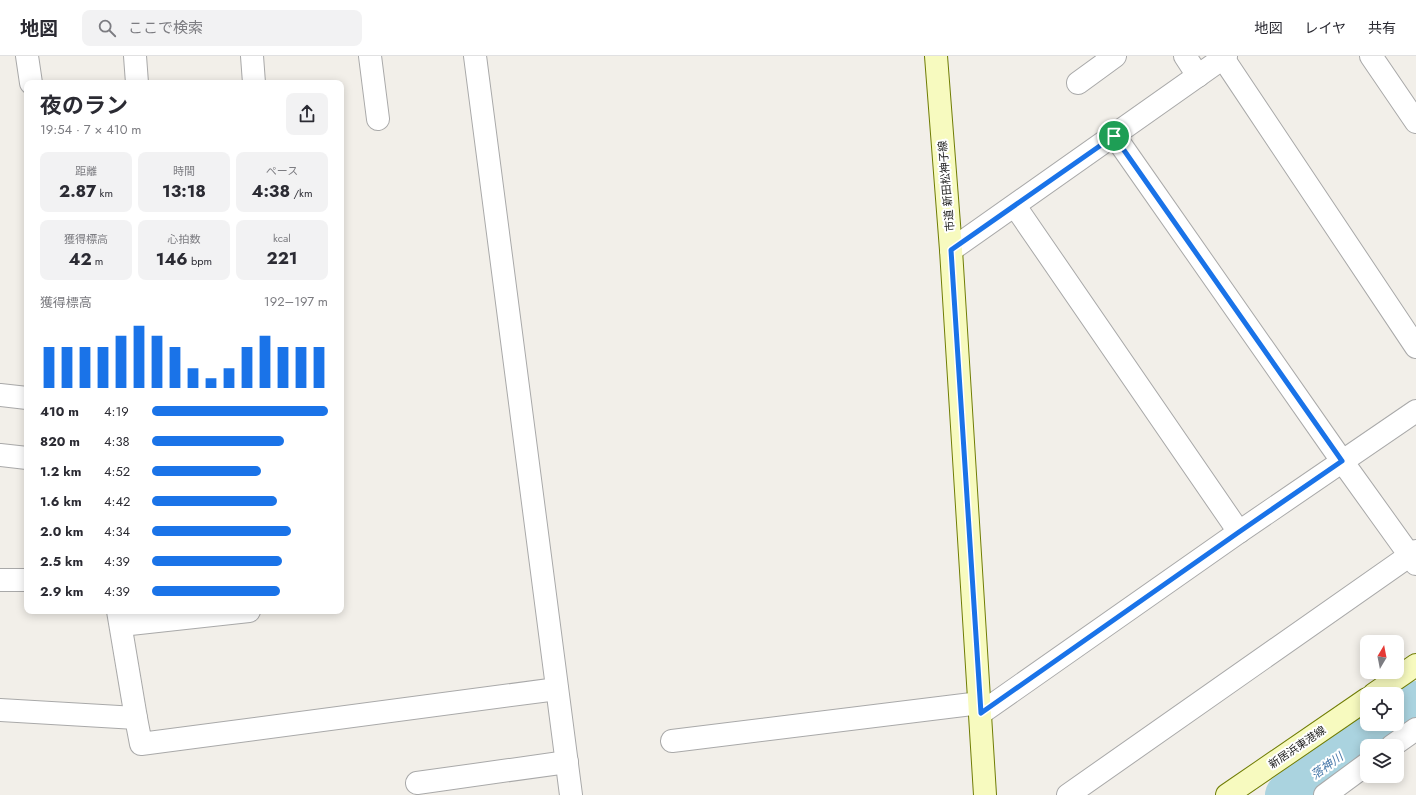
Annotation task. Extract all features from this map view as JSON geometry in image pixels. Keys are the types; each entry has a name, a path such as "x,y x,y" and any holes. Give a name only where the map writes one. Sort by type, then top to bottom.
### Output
{"street":[{"path":"27,56 31,80"},
{"path":"135,56 137,80"},
{"path":"252,56 254,80"},
{"path":"370,56 378,119"},
{"path":"475,56 571,795"},
{"name":"市道 新田松神子線","path":"936,56 951,250 985,795"},
{"path":"1078,83 1115,56"},
{"path":"1185,56 1198,76"},
{"path":"1371,56 1416,122"},
{"path":"951,250 1225,57 1416,347"},
{"path":"1068,795 1414,557 1342,461 1114,136"},
{"path":"1015,206 1239,532"},
{"path":"0,395 24,398"},
{"path":"672,741 980,708 1416,411"},
{"path":"0,455 24,458"},
{"path":"0,580 24,580"},
{"path":"193,614 119,618 141,744 557,689"},
{"path":"1384,687 1416,665"},
{"name":"新居浜東港線","path":"1227,795 1360,704"},
{"path":"0,710 136,718"},
{"path":"1402,739 1416,729"},
{"path":"417,783 567,762"},
{"path":"1325,795 1360,769"}],"waterway":[{"name":"落神川","path":"1404,711 1416,703"},
{"name":"落神川","path":"1287,795 1376,731"}],"route":[{"path":"1114,136 1342,461 981,713 951,250 1114,136"}]}
